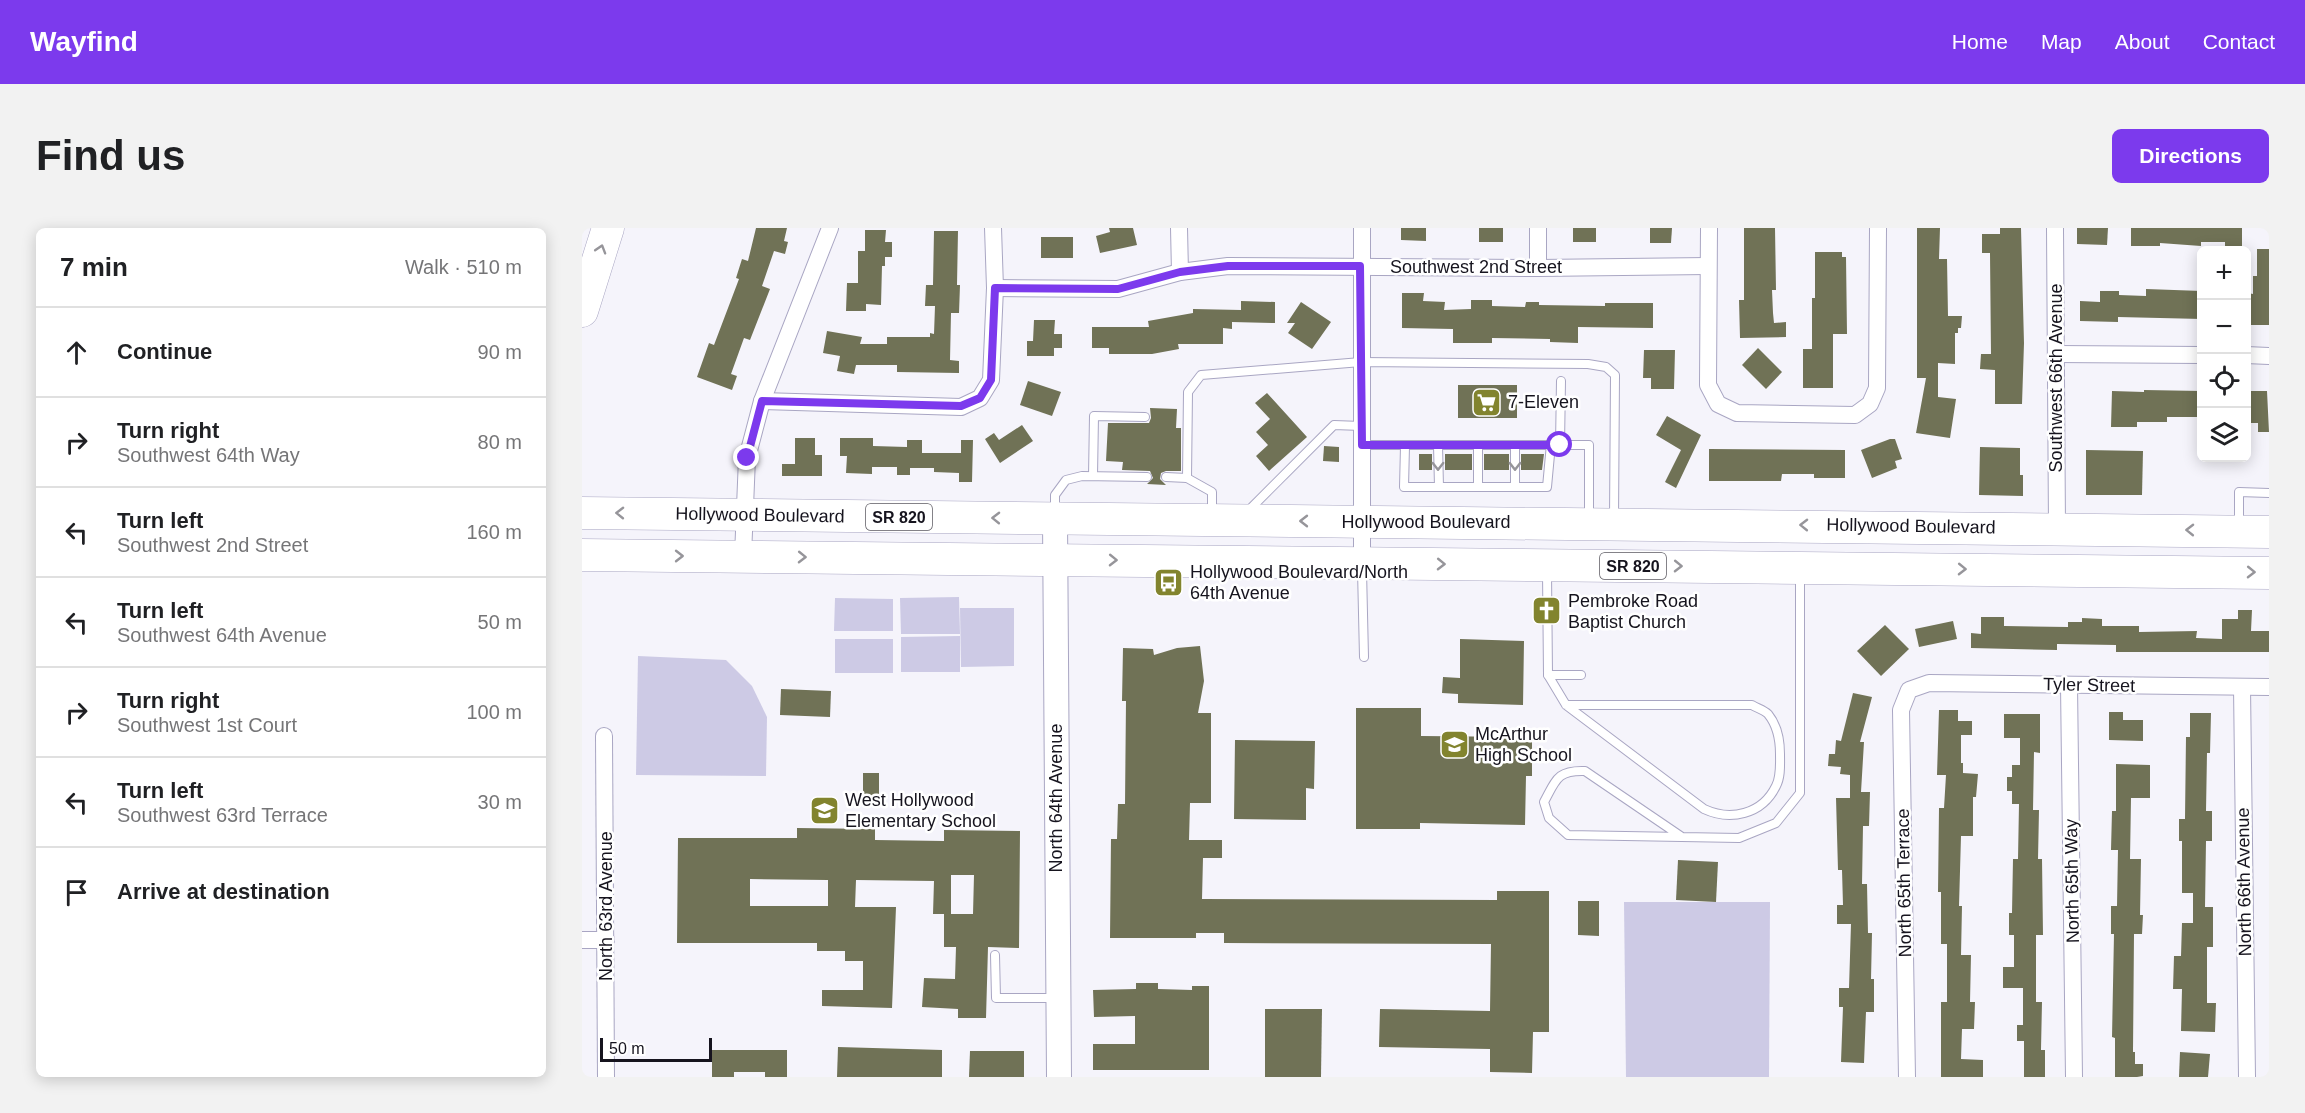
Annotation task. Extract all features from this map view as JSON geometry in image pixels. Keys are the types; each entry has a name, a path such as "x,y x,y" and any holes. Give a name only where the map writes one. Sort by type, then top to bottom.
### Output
{"highway":[{"path":"582,311 608,228"},
{"name":"Hollywood Boulevard","path":"582,513 2015,527 2269,532"},
{"path":"1800,568 1804,559 1815,549 1826,547 1983,546 2015,527"},
{"path":"582,578 591,567 594,556"},
{"name":"SR 820","path":"594,556 2269,573"}],"street":[{"path":"743,556 747,458 762,401 830,228"},
{"path":"762,401 961,406 980,398 991,380 995,288 993,228"},
{"path":"1179,228 1180,272"},
{"path":"1362,228 1360,266 1362,563"},
{"path":"1538,228 1538,268"},
{"path":"1709,228 1708,385 1718,404 1737,413 1855,415 1870,404 1877,388 1878,228"},
{"name":"Southwest 66th Avenue","path":"2055,228 2057,528"},
{"name":"Southwest 2nd Street","path":"995,288 1118,289 1180,272 1228,266 1538,268 1708,266"},
{"path":"2056,354 2197,355"},
{"path":"2251,355 2269,356"},
{"name":"North 64th Avenue","path":"1055,519 1059,1077"},
{"name":"Tyler Street","path":"1909,690 1929,683 2269,687"},
{"name":"North 65th Way","path":"2069,685 2074,1077"},
{"name":"North 66th Avenue","path":"2242,687 2247,1077"},
{"name":"North 65th Terrace","path":"1907,1077 1900,710 1909,690"},
{"name":"North 63rd Avenue","path":"604,736 606,1077"},
{"path":"582,940 606,940"}],"lane":[{"path":"1188,478 1188,392 1201,375 1361,362 1588,364 1606,367 1614,375 1602,523"},
{"path":"1405,446 1404,487 1547,487 1555,444 1561,381"},
{"path":"1093,476 1094,416 1145,417"},
{"path":"1166,477 1188,478 1212,492 1226,520 1334,425 1361,426"},
{"path":"1362,445 1589,445 1602,523"},
{"path":"1438,445 1438,487"},
{"path":"1478,487 1479,445"},
{"path":"1515,445 1515,487"},
{"path":"1055,519 1055,495 1066,480 1093,476 1147,477"},
{"path":"2238,531 2239,492 2269,493"},
{"path":"1362,563 1364,657"},
{"path":"1547,565 1548,675 1566,705 1704,809 1716,814 1731,816 1757,808 1776,786 1780,767 1780,741 1766,712 1752,705 1566,705"},
{"path":"1682,837 1585,771 1570,770 1557,776 1544,802 1549,818 1568,836 1739,838 1776,823 1800,792 1800,568"},
{"path":"1548,675 1581,675"},
{"path":"995,955 996,998 1057,998"}],"shaded area":[{"path":"959,597 960,634 901,634 900,598"},
{"path":"835,598 893,599 893,631 834,631"},
{"path":"960,608 1014,608 1014,666 961,667"},
{"path":"960,636 960,672 901,672 901,637"},
{"path":"835,639 893,639 893,673 835,673"},
{"path":"638,656 726,660 752,686 767,717 766,776 636,775"},
{"path":"1624,902 1770,902 1769,1077 1626,1077"}],"building":[{"path":"756,228 787,228 784,241 788,242 785,254 774,251 762,286 770,289 750,340 744,338 731,374 737,376 732,390 697,377 709,343 714,345 739,279 736,278 742,259 748,261"},
{"path":"1109,228 1133,228 1137,245 1100,253 1096,236 1110,232"},
{"path":"1401,228 1426,228 1426,241 1401,240"},
{"path":"1479,228 1503,228 1503,242 1479,242"},
{"path":"1573,228 1596,228 1596,242 1573,242"},
{"path":"1650,228 1672,228 1671,243 1650,243"},
{"path":"1744,228 1775,228 1776,290 1772,290 1774,323 1786,322 1786,337 1740,338 1739,300 1744,300"},
{"path":"1917,228 1940,228 1939,259 1947,259 1948,316 1962,316 1961,328 1958,328 1958,333 1955,333 1955,364 1938,363 1938,397 1956,399 1950,438 1916,433 1926,378 1917,378"},
{"path":"2000,228 2021,228 2024,343 2022,404 1995,404 1995,370 1980,369 1981,354 1991,354 1990,253 1982,253 1982,234 2000,234"},
{"path":"2077,228 2108,228 2107,245 2077,244"},
{"path":"2131,228 2242,228 2242,246 2225,246 2225,242 2201,242 2201,246 2160,243 2160,246 2131,246"},
{"path":"865,230 886,230 885,242 892,242 892,257 885,257 885,266 882,266 881,305 866,304 866,311 846,311 847,283 858,283 858,251 865,251"},
{"path":"934,231 958,231 959,313 951,313 950,360 959,361 959,373 897,372 897,365 856,365 854,374 837,371 840,356 823,353 827,331 862,337 860,344 887,344 887,337 930,337 930,333 934,334 935,306 925,306 926,285 933,285"},
{"path":"1041,237 1073,237 1073,258 1041,258"},
{"path":"2257,249 2269,249 2269,325 2251,325 2253,276 2257,276"},
{"path":"1815,252 1842,252 1842,257 1846,257 1847,334 1833,334 1833,388 1803,388 1803,349 1812,349"},
{"path":"2146,289 2197,291 2197,319 2118,317 2118,322 2080,321 2080,301 2100,302 2100,291 2119,291 2119,295 2146,296"},
{"path":"1402,293 1424,293 1423,301 1445,302 1444,310 1471,309 1471,300 1492,300 1492,306 1525,307 1526,302 1539,302 1539,305 1605,306 1605,303 1653,303 1653,328 1578,327 1578,343 1550,342 1550,339 1492,338 1492,343 1453,343 1453,329 1402,328"},
{"path":"1241,301 1275,302 1275,323 1232,322 1232,329 1223,328 1223,344 1178,344 1179,349 1152,354 1109,354 1109,348 1092,348 1092,327 1149,327 1148,321 1193,313 1193,309 1241,310"},
{"path":"1301,302 1331,322 1312,349 1288,333 1295,323 1287,323"},
{"path":"1034,320 1055,320 1054,334 1062,334 1062,348 1054,348 1054,356 1027,356 1027,341 1033,341"},
{"path":"1758,348 1782,372 1766,389 1742,365"},
{"path":"1644,350 1675,350 1674,389 1651,389 1651,378 1643,378"},
{"path":"1028,381 1061,392 1052,416 1020,405"},
{"name":"7-Eleven","path":"1458,385 1517,385 1517,418 1458,418"},
{"path":"2144,390 2197,391 2197,417 2167,417 2167,422 2137,422 2137,427 2111,427 2112,391 2144,392"},
{"path":"2251,391 2267,391 2269,432 2258,432 2258,423 2251,423"},
{"path":"1267,393 1307,437 1269,471 1256,456 1268,445 1256,432 1270,419 1255,403"},
{"path":"1150,408 1177,409 1176,428 1181,428 1181,471 1161,473 1160,479 1166,485 1147,484 1153,478 1150,471 1122,470 1123,462 1106,461 1108,423 1149,423"},
{"path":"1667,416 1701,435 1676,488 1665,482 1681,450 1656,435"},
{"path":"1022,425 1033,441 1000,463 985,439 994,433 999,440"},
{"path":"795,438 815,438 815,455 822,455 822,476 782,476 782,464 795,464"},
{"path":"840,438 873,438 873,446 907,447 907,440 922,440 922,453 961,453 961,440 973,440 972,482 959,482 959,473 934,472 934,468 910,468 910,475 897,475 897,467 872,467 872,474 846,473 847,456 840,456"},
{"path":"1895,439 1902,459 1895,461 1897,468 1872,478 1861,450"},
{"path":"1324,446 1339,447 1339,462 1323,461"},
{"path":"1980,447 2020,448 2023,496 1979,495"},
{"path":"1709,449 1845,450 1845,478 1814,478 1814,474 1782,474 1781,481 1709,481"},
{"path":"2086,450 2143,451 2142,495 2086,495"},
{"path":"1419,454 1432,454 1432,470 1419,470"},
{"path":"1445,454 1472,454 1472,470 1445,470"},
{"path":"1484,454 1509,454 1509,470 1484,470"},
{"path":"1521,454 1544,454 1542,470 1521,470"},
{"path":"2238,610 2252,610 2251,631 2269,631 2269,652 2116,652 2116,645 2057,644 2057,650 1971,648 1971,633 1981,634 1981,617 2004,617 2004,626 2068,627 2068,622 2082,622 2082,618 2102,619 2102,626 2139,626 2139,632 2197,631 2196,638 2222,639 2222,619 2238,619"},
{"path":"1953,621 1957,639 1919,647 1915,629"},
{"path":"1885,625 1909,649 1881,676 1857,651"},
{"path":"1460,639 1524,641 1523,705 1458,703 1458,694 1442,693 1443,677 1460,678"},
{"path":"1200,646 1204,681 1198,713 1211,713 1211,803 1190,803 1189,840 1222,840 1222,858 1203,858 1202,899 1497,900 1497,891 1549,891 1549,1032 1533,1032 1532,1073 1490,1072 1490,1049 1379,1047 1380,1009 1490,1011 1491,944 1224,943 1224,933 1196,933 1196,938 1110,938 1111,839 1117,839 1118,804 1125,804 1126,701 1122,701 1123,648 1153,649 1154,655 1177,648"},
{"path":"781,689 831,691 830,717 780,715"},
{"path":"1853,693 1872,697 1860,742 1864,742 1861,792 1870,792 1869,826 1863,826 1862,884 1867,884 1868,933 1872,933 1871,979 1874,979 1874,1012 1866,1012 1864,1063 1841,1062 1843,1007 1839,1007 1839,988 1849,988 1851,924 1837,924 1837,905 1843,905 1842,870 1838,870 1836,798 1850,798 1850,775 1840,774 1841,767 1828,766 1829,754 1835,754 1836,740 1841,741"},
{"path":"1356,708 1421,708 1421,736 1532,737 1532,776 1526,776 1525,825 1420,823 1420,829 1356,829"},
{"path":"1939,710 1958,710 1958,721 1972,721 1972,735 1961,735 1963,773 1978,774 1976,797 1973,797 1973,836 1961,836 1959,906 1962,906 1961,955 1971,955 1970,1002 1975,1002 1974,1029 1962,1029 1961,1059 1983,1060 1983,1077 1941,1077 1941,1002 1947,1002 1947,944 1941,944 1941,892 1938,892 1939,808 1944,808 1946,775 1937,775"},
{"path":"2109,712 2123,712 2123,720 2143,720 2143,741 2109,740"},
{"path":"2190,713 2211,713 2210,753 2207,753 2206,811 2212,811 2212,841 2206,841 2205,907 2213,907 2213,947 2207,947 2207,1003 2216,1003 2215,1032 2181,1031 2182,989 2173,989 2174,956 2181,956 2182,923 2193,923 2193,893 2182,893 2182,841 2179,841 2179,819 2185,819 2186,737 2190,737"},
{"path":"2004,714 2040,714 2040,753 2034,752 2033,810 2039,810 2038,859 2042,859 2043,935 2036,935 2036,1002 2042,1002 2041,1050 2045,1050 2045,1077 2024,1077 2024,1041 2017,1041 2017,1025 2023,1025 2023,988 2003,988 2003,967 2014,967 2014,935 2009,935 2009,913 2012,913 2013,859 2018,859 2019,804 2012,804 2012,791 2007,791 2007,777 2012,777 2012,765 2020,765 2020,738 2004,738"},
{"path":"1235,740 1315,741 1314,789 1306,788 1306,820 1234,819"},
{"path":"2116,764 2150,765 2150,798 2131,798 2130,859 2141,859 2140,915 2143,915 2142,934 2134,934 2133,1052 2135,1052 2135,1064 2143,1064 2143,1076 2137,1077 2115,1077 2115,1038 2112,1037 2114,934 2111,934 2111,906 2117,906 2118,850 2111,850 2112,811 2116,811"},
{"path":"863,773 879,773 879,805 863,805"},
{"path":"797,828 875,829 875,840 944,841 944,830 1020,831 1019,948 988,947 986,1018 958,1018 958,1009 922,1007 924,978 955,979 956,947 944,947 944,914 933,914 934,881 856,880 855,907 896,907 892,1008 822,1006 822,990 863,990 863,961 845,961 845,951 817,951 817,943 677,943 678,838 797,838","holes":["951,875 974,875 973,914 951,914","750,879 828,880 828,906 750,906"]},
{"path":"1678,860 1718,862 1716,902 1676,900"},
{"path":"1578,901 1599,901 1599,936 1578,935"},
{"path":"1136,983 1158,983 1158,989 1192,990 1192,986 1209,986 1209,1070 1093,1070 1093,1044 1135,1044 1135,1016 1094,1017 1093,990 1136,989"},
{"path":"1265,1009 1322,1009 1321,1077 1265,1077"},
{"path":"838,1047 942,1050 942,1077 837,1077"},
{"path":"712,1050 787,1050 787,1077 765,1077 765,1072 734,1072 734,1077 712,1077"},
{"path":"970,1051 1024,1051 1024,1077 969,1077"},
{"path":"2180,1052 2210,1054 2208,1077 2179,1077"}],"place":[{"name":"7-Eleven","path":"1487,402"},
{"name":"Hollywood Boulevard/North 64th Avenue","path":"1169,582"},
{"name":"Pembroke Road Baptist Church","path":"1547,611"},
{"name":"McArthur High School","path":"1454,744"},
{"name":"West Hollywood Elementary School","path":"824,810"}],"route":[{"path":"747,458 753,428 762,401 961,406 980,398 991,380 995,288 1118,289 1180,272 1228,266 1360,266 1362,445 1560,445"}]}
